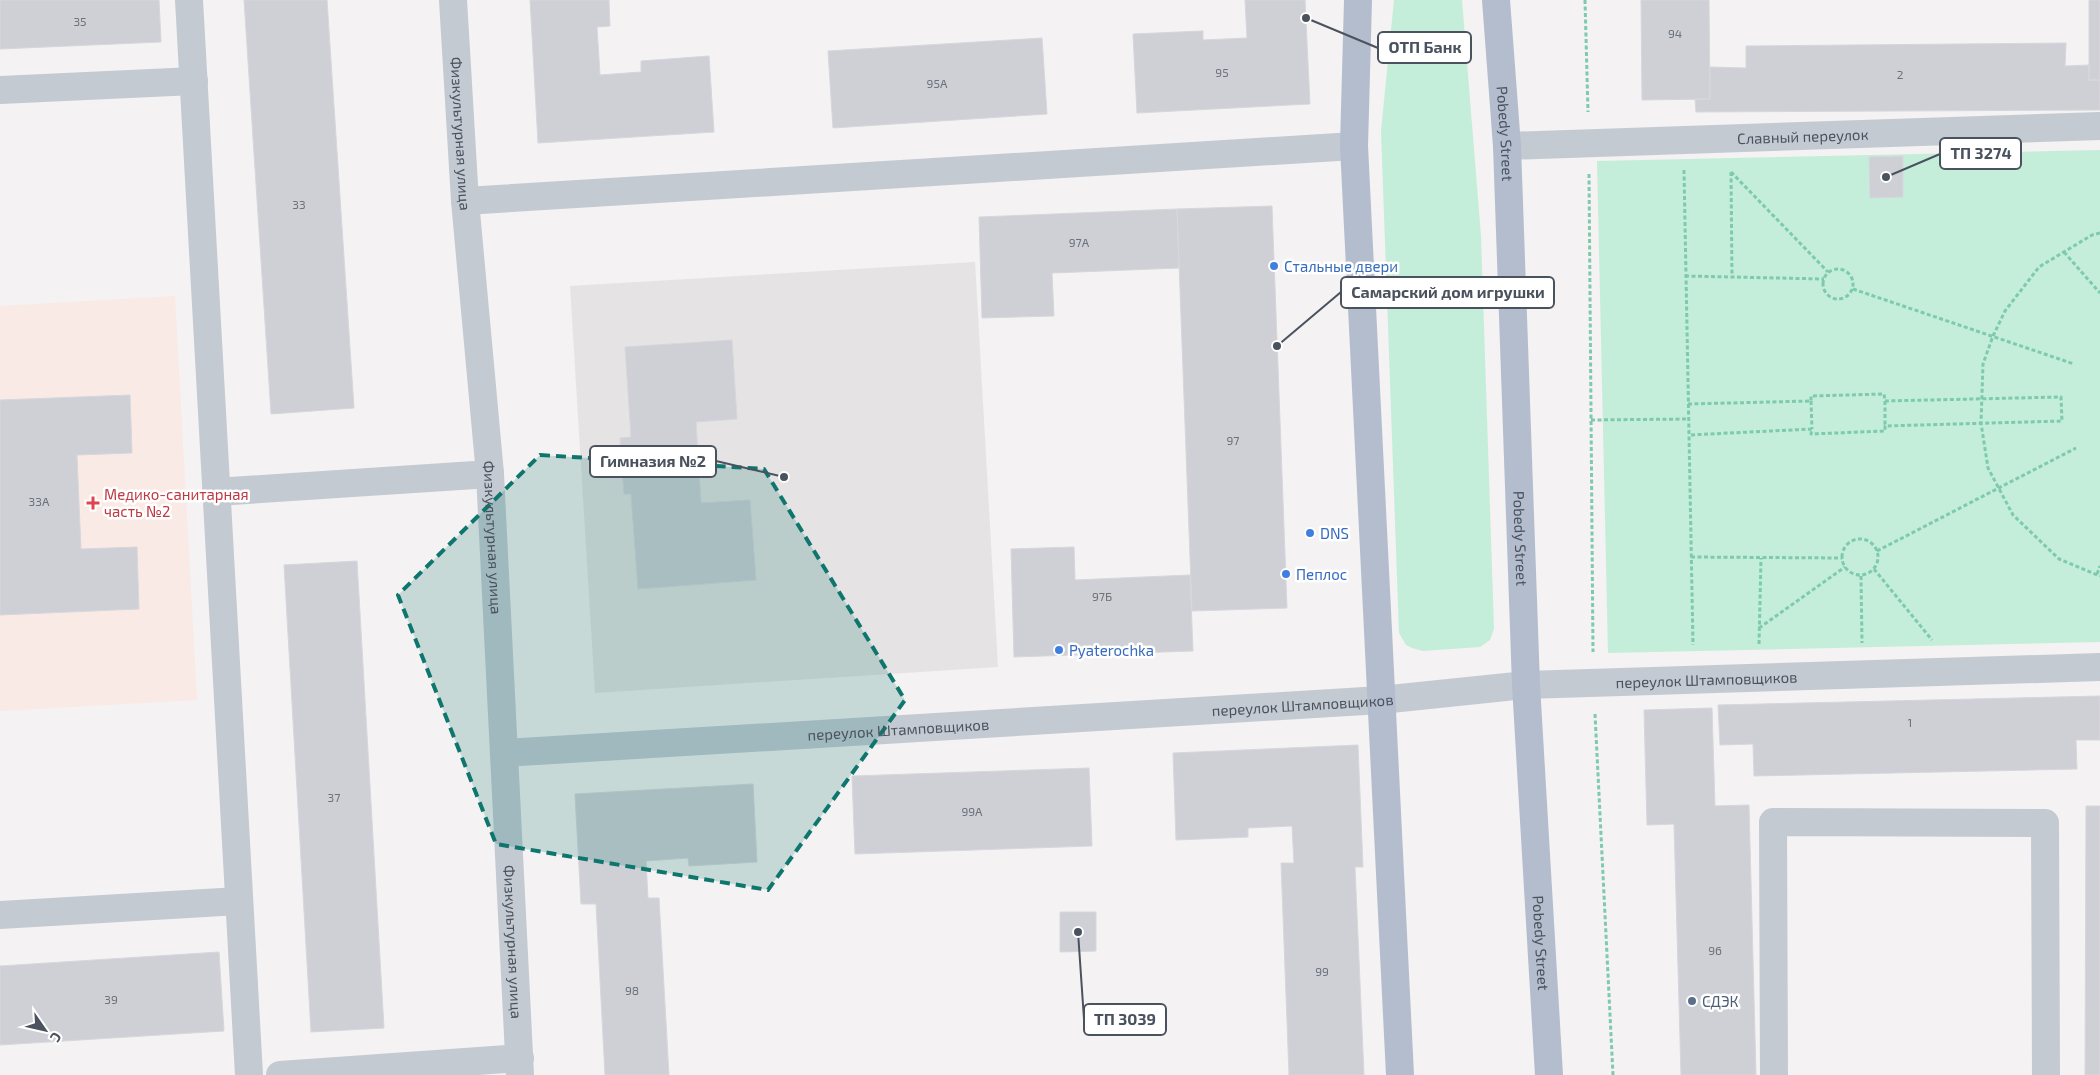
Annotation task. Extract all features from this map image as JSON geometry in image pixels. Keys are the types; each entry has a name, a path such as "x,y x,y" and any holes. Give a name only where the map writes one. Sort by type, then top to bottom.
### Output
{"main road":[{"path":"1358,0 1354,146 1400,1075"},
{"name":"Pobedy Street","path":"1496,0 1507,146 1526,685 1549,1075"}],"street":[{"path":"189,0 248,1075"},
{"name":"Физкультурная улица","path":"452,0 465,201 490,474 520,1066"},
{"path":"0,90 194,81"},
{"name":"Славный переулок","path":"1507,146 2100,126"},
{"path":"465,201 1354,146"},
{"path":"216,492 490,474"},
{"name":"переулок Штамповщиков","path":"504,753 1381,700 1526,685 2100,666"},
{"path":"1774,1075 1773,822 2045,823 2046,1075"},
{"path":"0,916 239,901"},
{"path":"280,1075 520,1066"}],"path":[{"path":"1585,0 1593,683 1613,1075"},
{"path":"1684,165 1692,645"},
{"path":"1732,277 1730,169 1828,272"},
{"path":"2100,233 2092,235 2039,267 2005,311 1992,336 1983,364 1981,398 1981,424 1988,468 2012,515 2059,559 2098,575 2100,566"},
{"path":"2064,252 2100,293"},
{"path":"1838,268 1848,271 1853,280 1853,289 1842,299 1833,298 1825,292 1824,279 1828,272 1838,268"},
{"path":"1685,276 1824,279"},
{"path":"1853,289 2074,364"},
{"path":"1884,394 1885,400 1885,431 1812,434 1811,396 1884,394"},
{"path":"1885,400 2062,397 2062,421 1885,426"},
{"path":"1688,404 1811,401"},
{"path":"1591,420 1688,419"},
{"path":"1689,435 1812,429"},
{"path":"1877,551 2076,448"},
{"path":"1860,539 1871,542 1877,551 1879,559 1874,569 1868,574 1861,576 1850,572 1845,567 1842,558 1845,547 1854,540 1860,539"},
{"path":"1691,557 1842,558"},
{"path":"1758,644 1761,558"},
{"path":"1759,628 1845,567"},
{"path":"1874,569 1934,643"},
{"path":"1861,576 1862,644"}],"highlighted area":[{"path":"540,455 764,469 905,700 768,890 496,844 398,595"}],"shaded area":[{"path":"975,262 998,667 595,693 570,286"},
{"name":"Медико-санитарная часть №2","path":"175,296 197,700 0,711 0,306"}],"green space":[{"path":"1394,0 1462,0 1481,236 1494,629 1490,640 1480,647 1423,651 1406,645 1399,633 1381,131"},
{"path":"2100,150 2100,642 1608,653 1597,161"}],"building":[{"path":"0,0 159,0 161,42 0,49"},
{"path":"244,0 327,0 354,408 271,414"},
{"path":"530,0 609,0 610,26 597,27 600,75 641,72 641,61 709,56 714,132 538,143"},
{"path":"1245,0 1305,0 1310,104 1137,113 1133,34 1203,31 1203,40 1247,38"},
{"path":"1641,0 1709,0 1710,99 1642,100"},
{"path":"2089,0 2100,0 2100,80 2089,80"},
{"path":"1042,38 1047,114 833,128 828,51"},
{"path":"2066,43 2065,66 2089,65 2089,80 2100,80 2100,110 1696,112 1695,99 1710,99 1710,67 1746,68 1746,46"},
{"path":"1903,156 1903,197 1870,198 1869,157"},
{"path":"1272,206 1287,608 1192,611 1177,209"},
{"path":"1177,209 1179,268 1052,273 1054,316 982,318 979,217"},
{"path":"732,340 737,419 696,422 701,503 750,500 756,580 638,589 631,494 624,494 620,438 631,437 625,347"},
{"path":"130,395 132,453 77,455 81,549 137,547 139,609 0,615 0,400"},
{"path":"1074,547 1075,580 1190,575 1193,651 1014,657 1011,549"},
{"path":"357,561 384,1028 311,1032 284,565"},
{"path":"2100,696 2100,740 2076,740 2077,769 1754,776 1753,744 1720,745 1718,705"},
{"path":"1712,708 1715,806 1749,805 1756,1075 1681,1075 1674,824 1647,825 1644,710"},
{"path":"1358,745 1363,867 1355,867 1364,1075 1289,1075 1281,863 1294,863 1292,826 1248,828 1248,837 1176,840 1173,753"},
{"path":"1089,768 1092,846 855,854 852,776"},
{"path":"753,784 757,862 689,866 688,858 646,861 648,898 659,898 669,1075 605,1075 596,904 581,904 575,794"},
{"path":"2086,806 2100,806 2100,1075 2085,1075"},
{"path":"1060,912 1096,912 1096,951 1060,952"},
{"path":"219,952 224,1031 0,1045 0,966"}],"place":[{"name":"ОТП Банк","path":"1306,18"},
{"name":"ТП 3274","path":"1886,177"},
{"name":"Стальные двери","path":"1274,266"},
{"name":"Самарский дом игрушки","path":"1277,346"},
{"name":"Гимназия №2","path":"784,477"},
{"name":"Медико-санитарная часть №2","path":"93,503"},
{"name":"DNS","path":"1310,533"},
{"name":"Пеплос","path":"1286,574"},
{"name":"Pyaterochka","path":"1059,650"},
{"name":"ТП 3039","path":"1078,932"},
{"name":"СДЭК","path":"1692,1001"}]}
